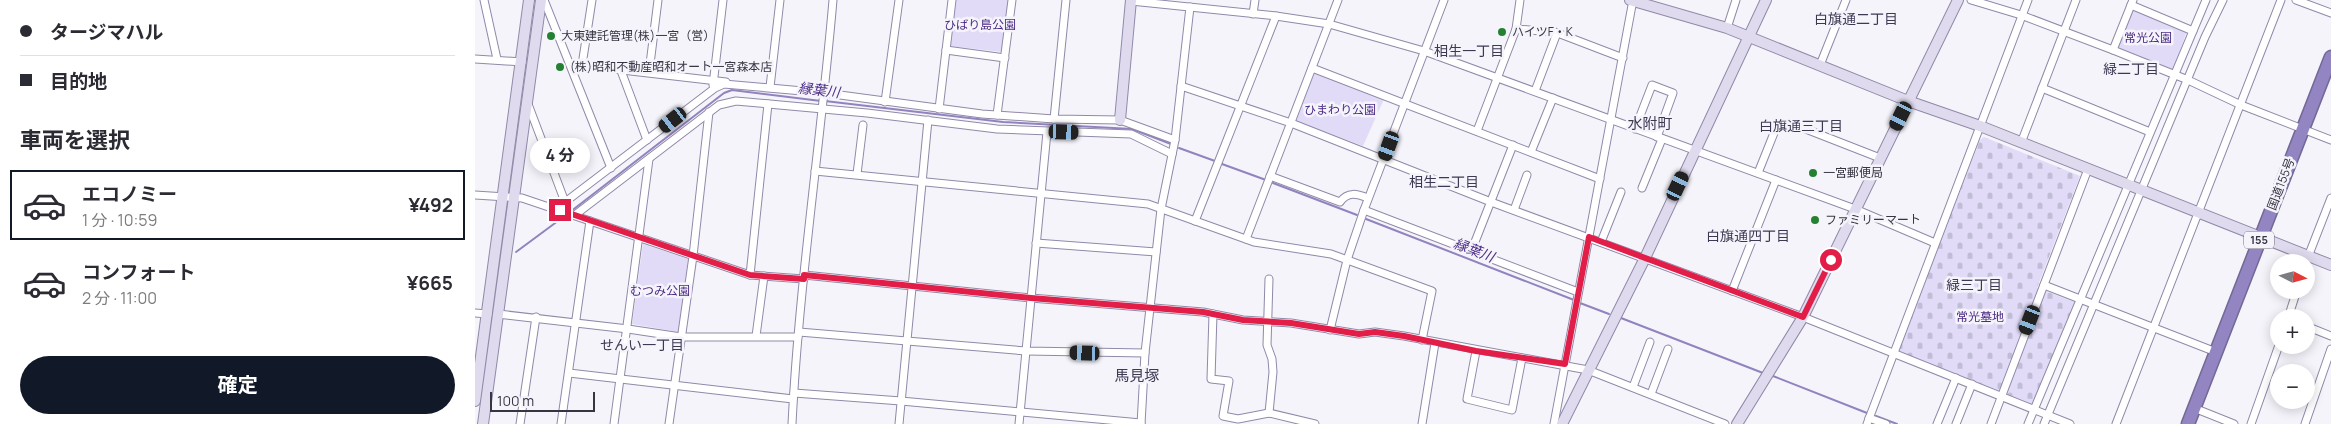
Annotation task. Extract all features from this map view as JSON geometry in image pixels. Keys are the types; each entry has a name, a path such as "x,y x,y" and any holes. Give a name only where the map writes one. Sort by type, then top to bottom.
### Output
{"highway":[{"name":"国道155号","path":"2188,424 2331,57"}],"street":[{"path":"484,0 497,60"},
{"path":"483,424 493,314 509,198 529,0"},
{"path":"509,198 527,101 542,0"},
{"path":"542,0 570,64 611,168"},
{"path":"583,65 592,0"},
{"path":"649,72 658,0"},
{"path":"712,90 723,0"},
{"path":"770,87 780,0"},
{"path":"792,424 804,277 825,94 833,0"},
{"path":"885,102 899,0"},
{"path":"939,108 952,0"},
{"path":"997,115 1012,0"},
{"path":"1054,119 1066,0"},
{"path":"1120,120 1131,0 1276,16 1329,24 1424,50 1855,209 1935,244"},
{"path":"1253,14 1255,0"},
{"path":"1246,239 1338,0"},
{"path":"1330,330 1347,260 1364,210 1444,0"},
{"path":"1477,131 1516,29 1520,0"},
{"path":"1554,424 1612,120 1632,0 1749,36 1908,101 1980,126 2088,169 2296,254"},
{"path":"1727,28 1736,0"},
{"path":"1562,424 1645,258 1766,0"},
{"path":"1820,65 1846,0"},
{"path":"1737,424 1803,317 1959,0"},
{"path":"1971,0 2021,15 2113,50 2188,80 2241,105 2331,140"},
{"path":"1886,424 1868,421 2028,0"},
{"path":"2021,143 2076,0"},
{"path":"2028,424 2206,0"},
{"path":"2044,424 2223,0"},
{"path":"2116,424 2281,0"},
{"path":"2296,0 2331,13"},
{"path":"2113,50 2132,3 2193,30"},
{"path":"569,373 793,396 901,401 1141,423 1145,353 1161,209 1175,140 1190,7"},
{"path":"1195,221 1276,16"},
{"path":"1516,29 1557,33 1623,58"},
{"path":"1535,91 1557,33"},
{"path":"946,50 1005,58"},
{"path":"475,59 522,62"},
{"path":"570,64 620,68 734,84 997,115 1054,119 1120,120 1175,140"},
{"path":"620,68 647,140"},
{"path":"1312,68 1600,179"},
{"path":"558,210 565,202 712,90 724,84 734,84"},
{"path":"1635,129 1652,85 1673,93 1642,188"},
{"path":"1181,86 1291,123 1491,202 1803,317 2070,424"},
{"path":"2042,88 2150,132"},
{"path":"1531,152 1553,98"},
{"path":"527,101 565,202"},
{"path":"574,215 709,112 727,102 823,108 1047,132 1131,134 1172,154"},
{"path":"750,275 768,104"},
{"path":"669,424 693,256 709,112"},
{"path":"899,424 928,120"},
{"path":"1758,174 1778,123 1794,129 1798,126 1880,158"},
{"path":"857,174 863,125"},
{"path":"1019,424 1047,132"},
{"path":"1471,252 1513,145"},
{"path":"615,424 649,159"},
{"path":"1991,424 2088,169"},
{"path":"815,171 922,180 1148,204 1246,239 1315,251 1347,260 1432,291 1422,340"},
{"path":"1514,210 1527,175"},
{"path":"1271,176 1340,202 1346,195 1352,194 1369,198"},
{"path":"1732,291 1776,180"},
{"path":"1601,242 1621,192"},
{"path":"475,195 522,198 750,275 804,277 1151,307 1359,334 1375,332 1476,351 1565,364 1588,370 1725,424"},
{"path":"2309,254 2331,199"},
{"path":"1364,210 1578,292"},
{"path":"561,424 590,221"},
{"path":"1036,243 1156,252"},
{"path":"2315,261 2331,265"},
{"path":"755,336 764,276"},
{"path":"1269,279 1267,345 1272,359 1273,372 1269,413"},
{"path":"2044,285 2154,326 2216,352"},
{"path":"475,313 576,322 681,338 799,335 907,340 1026,352 1145,353"},
{"path":"475,401 493,314"},
{"path":"1213,314 1211,379 1229,381 1223,416 1238,419 1269,413 1315,424"},
{"path":"520,424 536,318"},
{"path":"2315,330 2331,336"},
{"path":"1633,387 1650,342"},
{"path":"1422,424 1435,343"},
{"path":"1651,394 1667,349"},
{"path":"2305,424 2331,349"},
{"path":"1476,351 1467,399 1512,410 1522,358"},
{"path":"2251,424 2276,354"},
{"path":"1937,424 1956,378"},
{"path":"1956,424 1971,384"},
{"path":"2194,408 2233,424"}],"green space":[{"name":"ひばり島公園","path":"956,0 1008,0 1002,52 950,46"},
{"name":"常光公園","path":"2133,9 2187,31 2173,70 2117,49"},
{"name":"ひまわり公園","path":"1314,73 1384,99 1363,146 1296,121"},
{"name":"常光墓地","path":"1984,137 2080,176 2037,288 2075,302 2031,406 1896,354 1980,140"},
{"name":"むつみ公園","path":"643,244 688,259 678,332 632,324"}],"waterway":[{"name":"縁葉川","path":"570,212 724,93 732,90 821,101"},
{"name":"縁葉川","path":"825,101 1003,122 1132,129 1171,144"},
{"name":"縁葉川","path":"1179,148 1215,161"},
{"name":"縁葉川","path":"1222,164 1266,180"},
{"name":"縁葉川","path":"1273,183 1357,215"},
{"name":"縁葉川","path":"516,252 566,215"},
{"name":"縁葉川","path":"1366,219 1574,300"},
{"name":"縁葉川","path":"1580,303 1609,314"},
{"name":"縁葉川","path":"1621,318 1763,373"},
{"name":"縁葉川","path":"1773,376 1867,413"},
{"name":"縁葉川","path":"1876,416 1897,424"}],"place":[{"name":"ハイツF・K","path":"1502,32"},
{"name":"大東建託管理(株)一宮（営）","path":"551,36"},
{"name":"(株)昭和不動産昭和オート一宮森本店","path":"560,67"},
{"name":"一宮郵便局","path":"1813,173"},
{"name":"ファミリーマート","path":"1815,220"}],"district":[{"name":"白旗通二丁目","path":"1856,19"},
{"name":"相生一丁目","path":"1469,51"},
{"name":"緑二丁目","path":"2131,69"},
{"name":"水附町","path":"1650,124"},
{"name":"白旗通三丁目","path":"1801,126"},
{"name":"相生二丁目","path":"1444,182"},
{"name":"白旗通四丁目","path":"1748,236"},
{"name":"緑三丁目","path":"1974,285"},
{"name":"せんい一丁目","path":"642,345"},
{"name":"馬見塚","path":"1137,376"}],"route":[{"path":"560,210 750,275 804,279 804,275 1031,298 1203,312 1243,320 1291,323 1359,334 1375,332 1404,336 1476,351 1565,364 1589,237 1803,317 1831,260"}]}
